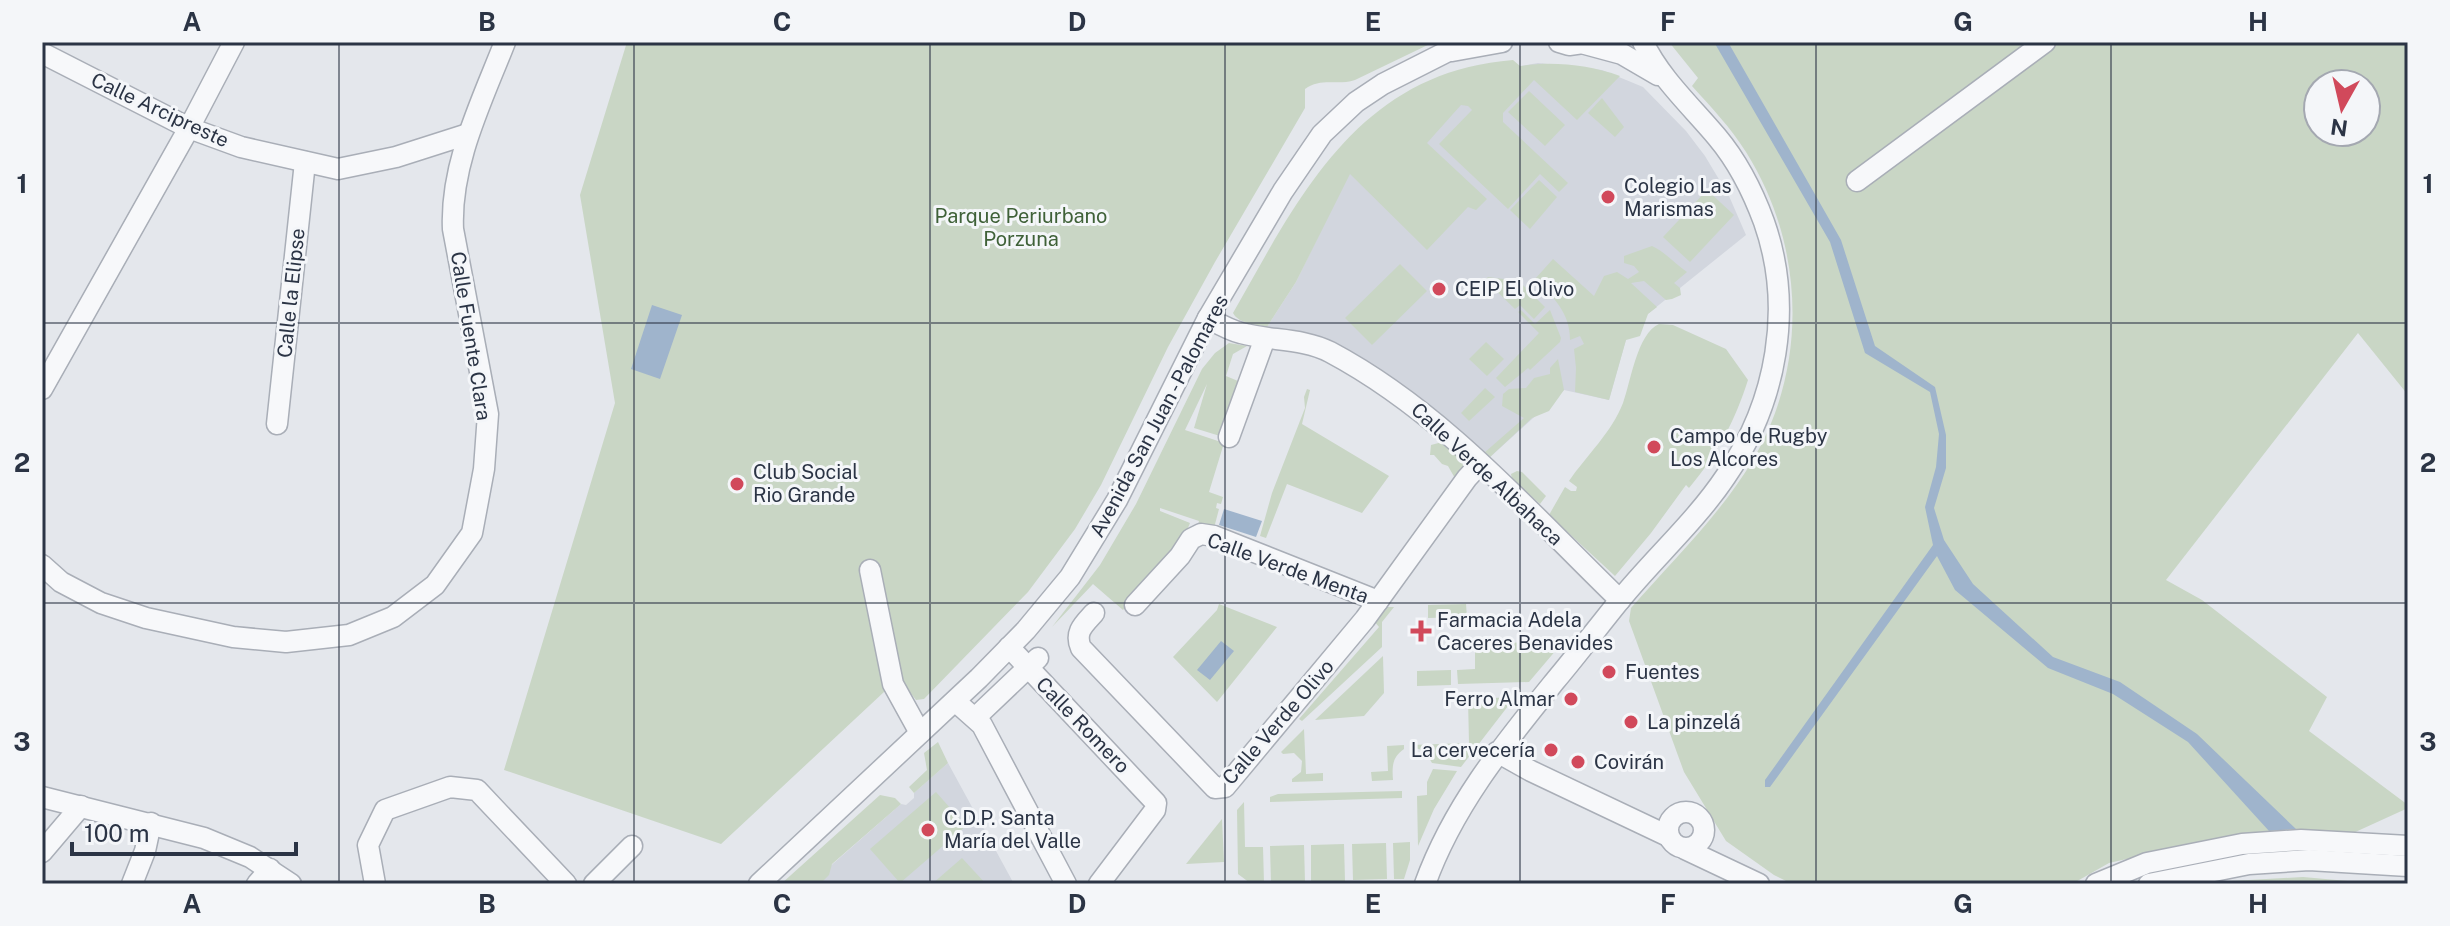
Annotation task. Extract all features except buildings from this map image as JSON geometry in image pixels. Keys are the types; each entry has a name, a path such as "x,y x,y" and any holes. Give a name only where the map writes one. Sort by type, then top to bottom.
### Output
{"street":[{"path":"42,389 234,42"},
{"name":"Calle Fuente Clara","path":"42,565 61,582 101,603 146,618 233,637 286,642 349,635 393,617 435,585 472,533 484,469 488,414 453,229 452,207 468,134 505,42"},
{"name":"Avenida San Juan - Palomares","path":"759,884 955,701 1009,647 1070,577 1135,467 1208,318 1283,191 1322,134 1356,102 1383,84 1457,47 1502,42"},
{"path":"1559,42 1569,45 1588,43 1622,54 1636,60 1676,90"},
{"path":"1425,884 1459,810 1497,752 1620,600 1710,497 1750,436 1768,389 1778,341 1778,288 1770,241 1761,215 1735,162 1720,140 1676,90 1643,42"},
{"path":"1857,181 2045,42"},
{"name":"Calle Arcipreste","path":"42,53 189,128 241,147 338,169 396,157 468,134"},
{"name":"Calle la Elipse","path":"277,424 305,162"},
{"name":"Calle Verde Albahaca","path":"1208,318 1234,331 1328,351 1393,390 1444,430 1620,600"},
{"path":"1229,437 1265,338"},
{"name":"Calle Verde Olivo","path":"1094,613 1082,626 1078,636 1084,652 1215,788 1220,789 1228,784 1381,597 1480,464"},
{"name":"Calle Verde Menta","path":"1135,605 1180,556 1191,539 1201,534 1214,536 1381,597"},
{"name":"Calle Verde Menta","path":"1266,548 1381,597"},
{"path":"870,570 893,684 920,733"},
{"name":"Calle Romero","path":"1009,647 1033,662 1156,803 1155,810 1099,884"},
{"path":"976,717 1033,662"},
{"path":"955,701 982,725 1066,884"},
{"path":"1497,752 1668,836 1678,847 1749,880"},
{"path":"375,884 368,845 385,810 450,787 477,790 566,884"},
{"path":"42,797 151,823 228,847 263,876 291,884"},
{"path":"42,852 81,806"},
{"path":"1668,836 1670,820 1676,815 1685,812 1697,816 1704,830 1699,844 1685,849"},
{"path":"132,884 145,851 151,823"},
{"path":"1704,830 1749,880"},
{"path":"2096,884 2147,863 2242,844 2301,840 2408,846"},
{"path":"594,884 632,846"},
{"path":"2149,884 2249,864 2309,860 2408,866"}],"shaded area":[{"path":"1538,63 1602,70 1643,87 1686,131 1705,156 1729,196 1746,235 1629,329 1609,400 1564,390 1489,458 1400,385 1267,327 1296,282 1346,179 1391,111 1488,72"},
{"name":"C.D.P. Santa María del Valle","path":"948,763 1014,884 810,884 901,804 906,805 914,798 914,793"}],"green space":[{"name":"Parque Periurbano Porzuna","path":"627,42 1434,42 1355,80 1317,83 1305,89 1305,108 1168,347 1101,485 1075,529 1028,592 924,699 916,700 899,678 721,844 504,770 615,403 580,195"},
{"path":"1669,42 2408,42 2408,395 2358,333 2166,580 2202,600 2327,697 2309,731 2408,808 2351,834 2296,829 2238,834 2109,863 2072,884 1792,884 1726,841 1684,772 1629,621 1631,608 1712,517 1754,458 1772,421 1784,383 1791,344 1792,304 1789,264 1765,188 1746,152 1692,86 1698,78"},
{"path":"1513,60 1520,66 1571,65 1620,76 1577,120 1534,80 1503,113 1503,122 1568,183 1559,192 1540,174 1508,209 1439,144 1472,110 1461,105 1427,143 1487,199 1476,210 1468,207 1427,250 1350,174 1296,282 1267,327 1236,317 1233,313 1310,184 1340,147 1374,114 1414,88 1460,69"},
{"path":"1529,91 1565,125 1545,146 1508,112"},
{"path":"1602,98 1624,127 1615,137 1588,113"},
{"path":"1539,180 1557,197 1530,229 1510,210"},
{"path":"1707,190 1734,215 1690,262 1663,237"},
{"path":"1652,246 1687,272 1674,283 1680,288 1681,295 1666,300 1644,281 1631,283 1657,307 1648,314 1640,336 1626,340 1609,400 1575,392 1574,349 1584,344 1580,336 1570,340 1564,313 1535,279 1553,259 1594,296 1604,276 1617,272 1628,279 1639,272 1634,266 1624,263 1624,256"},
{"path":"1400,264 1427,291 1372,345 1345,318"},
{"path":"1488,277 1519,281 1545,307 1534,319 1520,305 1515,309 1485,280"},
{"path":"1521,310 1535,324 1550,310 1561,338 1530,370 1528,368 1505,387 1496,378 1539,333 1518,312"},
{"path":"1659,324 1673,325 1726,349 1748,380 1717,450 1615,576 1549,515 1565,487 1576,491 1577,487 1569,481 1612,424 1623,403 1645,337"},
{"path":"1486,342 1504,359 1487,376 1469,359"},
{"path":"1229,343 1247,346 1233,354 1226,376 1238,381 1220,436 1194,428 1207,384 1185,430 1224,443 1209,492 1223,497 1221,504 1217,503 1216,508 1219,509 1214,528 1256,541 1253,548 1198,526 1199,521 1160,508 1160,511 1190,523 1180,547 1123,610 1093,584 1052,627 1100,565 1136,504 1202,369 1215,353"},
{"path":"1558,359 1564,390 1549,411 1532,418 1489,458 1484,453 1524,418 1502,406 1503,394 1509,389 1526,388 1534,378 1550,374 1550,368"},
{"path":"1485,388 1495,397 1469,421 1461,413"},
{"path":"1307,389 1310,390 1302,424 1389,476 1362,513 1287,484 1266,538 1260,536 1272,493 1305,408"},
{"path":"1446,441 1467,462 1456,480 1448,466 1430,455 1431,445"},
{"path":"1522,472 1546,496 1540,504 1512,479 1511,474"},
{"path":"1219,604 1277,627 1217,702 1173,657 1217,610"},
{"path":"1466,604 1467,617 1428,618 1428,605"},
{"path":"1384,607 1394,607 1382,622 1382,647 1302,721 1299,719 1379,627 1374,621"},
{"path":"1557,641 1557,649 1529,682 1458,684 1457,670 1475,669 1475,644"},
{"path":"1383,656 1384,693 1364,716 1315,720"},
{"path":"1451,670 1451,685 1417,686 1417,671"},
{"path":"1515,697 1461,767 1432,763 1425,751 1411,745 1469,743 1468,699"},
{"path":"1304,729 1306,774 1323,773 1323,781 1292,782 1301,772 1302,761 1294,753 1281,752"},
{"path":"938,742 948,763 914,793 909,787 927,770 924,753"},
{"path":"1404,745 1394,763 1393,780 1372,781 1371,772 1388,771 1387,746"},
{"path":"1433,769 1457,771 1434,809 1418,846 1417,796 1427,795 1427,782"},
{"path":"1402,791 1402,798 1270,802 1270,797 1278,794"},
{"path":"936,792 966,826 900,883 870,849"},
{"path":"880,795 895,798 901,804 832,864 829,875 820,884 781,884"},
{"path":"1244,802 1245,847 1263,847 1264,883 1250,883 1238,874 1237,810"},
{"path":"1222,819 1224,862 1186,864"},
{"path":"1410,842 1410,860 1404,879 1394,879 1393,843"},
{"path":"1386,843 1387,879 1353,880 1352,844"},
{"path":"1344,844 1345,881 1311,882 1311,845"},
{"path":"1304,845 1305,882 1271,883 1270,846"},
{"path":"962,858 986,884 932,884"},
{"path":"2303,877 2381,884 2216,884 2231,881"}],"water":[{"path":"1714,42 1728,42 1841,240 1875,346 1935,387 1946,435 1946,468 1934,508 1944,540 1973,584 2053,657 2120,682 2197,734 2296,829 2269,831 2188,742 2113,694 2048,668 1955,590 1937,556 1770,787 1765,787 1765,780 1933,545 1925,507 1936,467 1939,434 1930,392 1865,353 1830,242"},
{"path":"652,305 682,315 660,379 631,369"},
{"path":"1224,509 1262,521 1256,537 1219,525"},
{"path":"1221,641 1234,651 1210,680 1197,670"}],"place":[{"name":"Colegio Las Marismas","path":"1608,197"},
{"name":"CEIP El Olivo","path":"1439,289"},
{"name":"Campo de Rugby Los Alcores","path":"1654,447"},
{"name":"Club Social Rio Grande","path":"737,484"},
{"name":"Farmacia Adela Caceres Benavides","path":"1421,631"},
{"name":"Fuentes","path":"1609,672"},
{"name":"Ferro Almar","path":"1571,699"},
{"name":"La pinzelá","path":"1631,722"},
{"name":"La cervecería","path":"1551,750"},
{"name":"Covirán","path":"1578,762"},
{"name":"C.D.P. Santa María del Valle","path":"928,830"}]}
